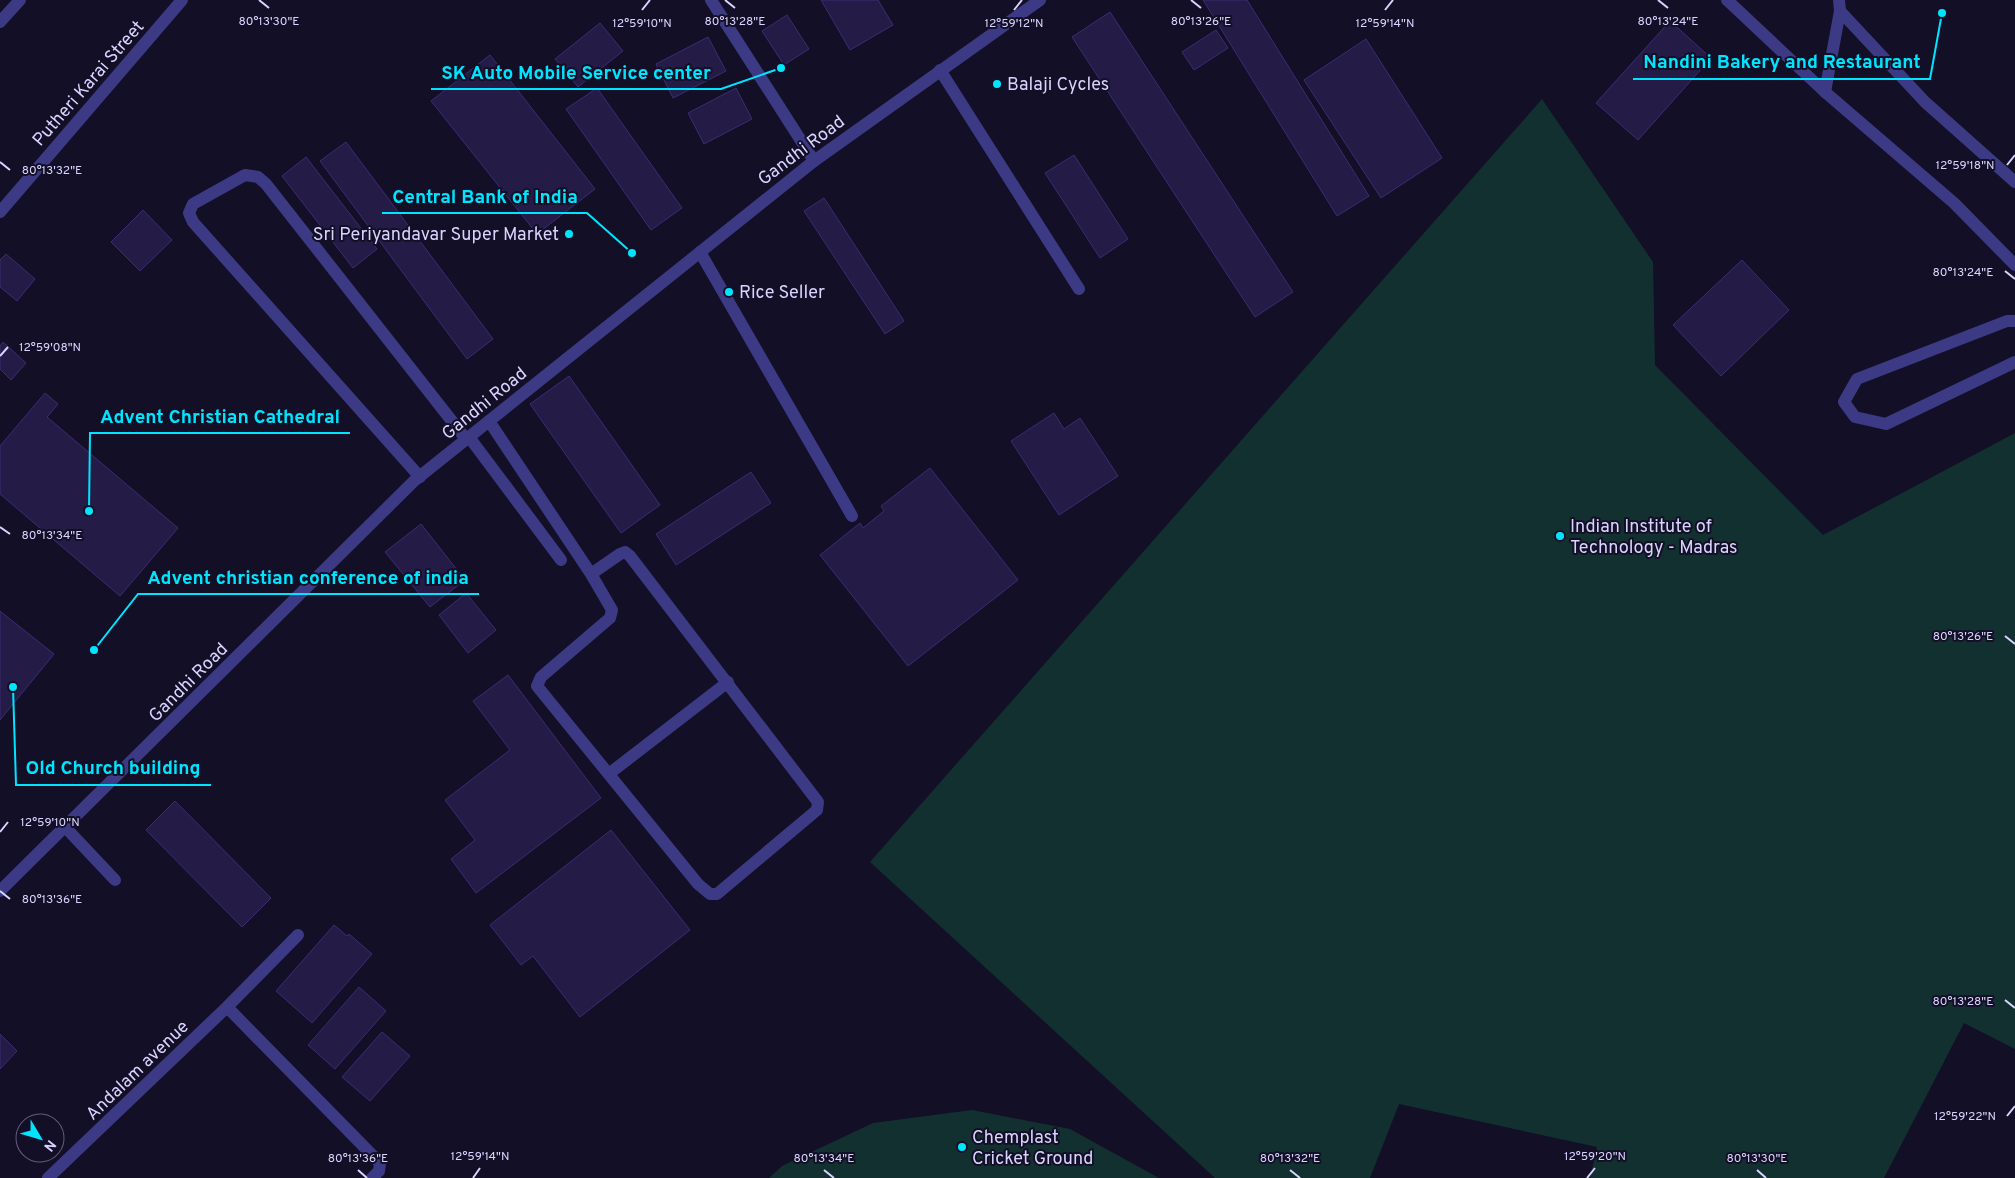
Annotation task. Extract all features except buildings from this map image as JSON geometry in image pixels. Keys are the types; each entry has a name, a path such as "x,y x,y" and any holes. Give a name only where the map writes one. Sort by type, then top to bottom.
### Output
{"street":[{"path":"0,22 20,0"},
{"name":"Putheri Karai Street","path":"0,212 182,0"},
{"path":"711,0 814,161"},
{"name":"Gandhi Road","path":"0,891 420,477 814,161 1040,0"},
{"path":"1727,0 1825,92 1954,203 2015,265"},
{"path":"1825,92 1840,5"},
{"path":"1840,5 1925,102 2015,182"},
{"path":"940,70 1079,289"},
{"path":"420,477 193,222 189,213 193,204 245,174 258,177 266,184 561,560"},
{"path":"700,252 852,516"},
{"path":"2015,321 2007,321 1857,379 1844,402 1855,417 1886,424 2015,362"},
{"path":"489,421 591,574 612,610 610,618 541,677 537,686 610,773 698,884 710,894 722,891 817,810 819,806 816,799 728,682 630,556 625,552 620,554 591,574"},
{"path":"610,773 728,682"},
{"path":"65,827 115,880"},
{"name":"Andalam avenue","path":"48,1178 228,1007 298,935"},
{"path":"228,1007 380,1163 379,1170 372,1178"}],"green space":[{"name":"Indian Institute of Technology - Madras","path":"1542,99 1653,262 1655,365 1823,535 2015,433 2015,1049 1964,1023 1884,1178 1590,1178 1597,1147 1399,1104 1370,1178 1215,1178 870,862"},
{"name":"Chemplast Cricket Ground","path":"972,1110 1070,1129 1159,1178 769,1178 782,1166 873,1123"}],"place":[{"name":"Nandini Bakery and Restaurant","path":"1942,13"},
{"name":"SK Auto Mobile Service center","path":"781,68"},
{"name":"Balaji Cycles","path":"997,84"},
{"name":"Sri Periyandavar Super Market","path":"569,234"},
{"name":"Central Bank of India","path":"632,253"},
{"name":"Rice Seller","path":"729,292"},
{"name":"Advent Christian Cathedral","path":"89,511"},
{"name":"Indian Institute of Technology - Madras","path":"1560,536"},
{"name":"Advent christian conference of india","path":"94,650"},
{"name":"Old Church building","path":"13,687"},
{"name":"Chemplast Cricket Ground","path":"962,1147"}]}
